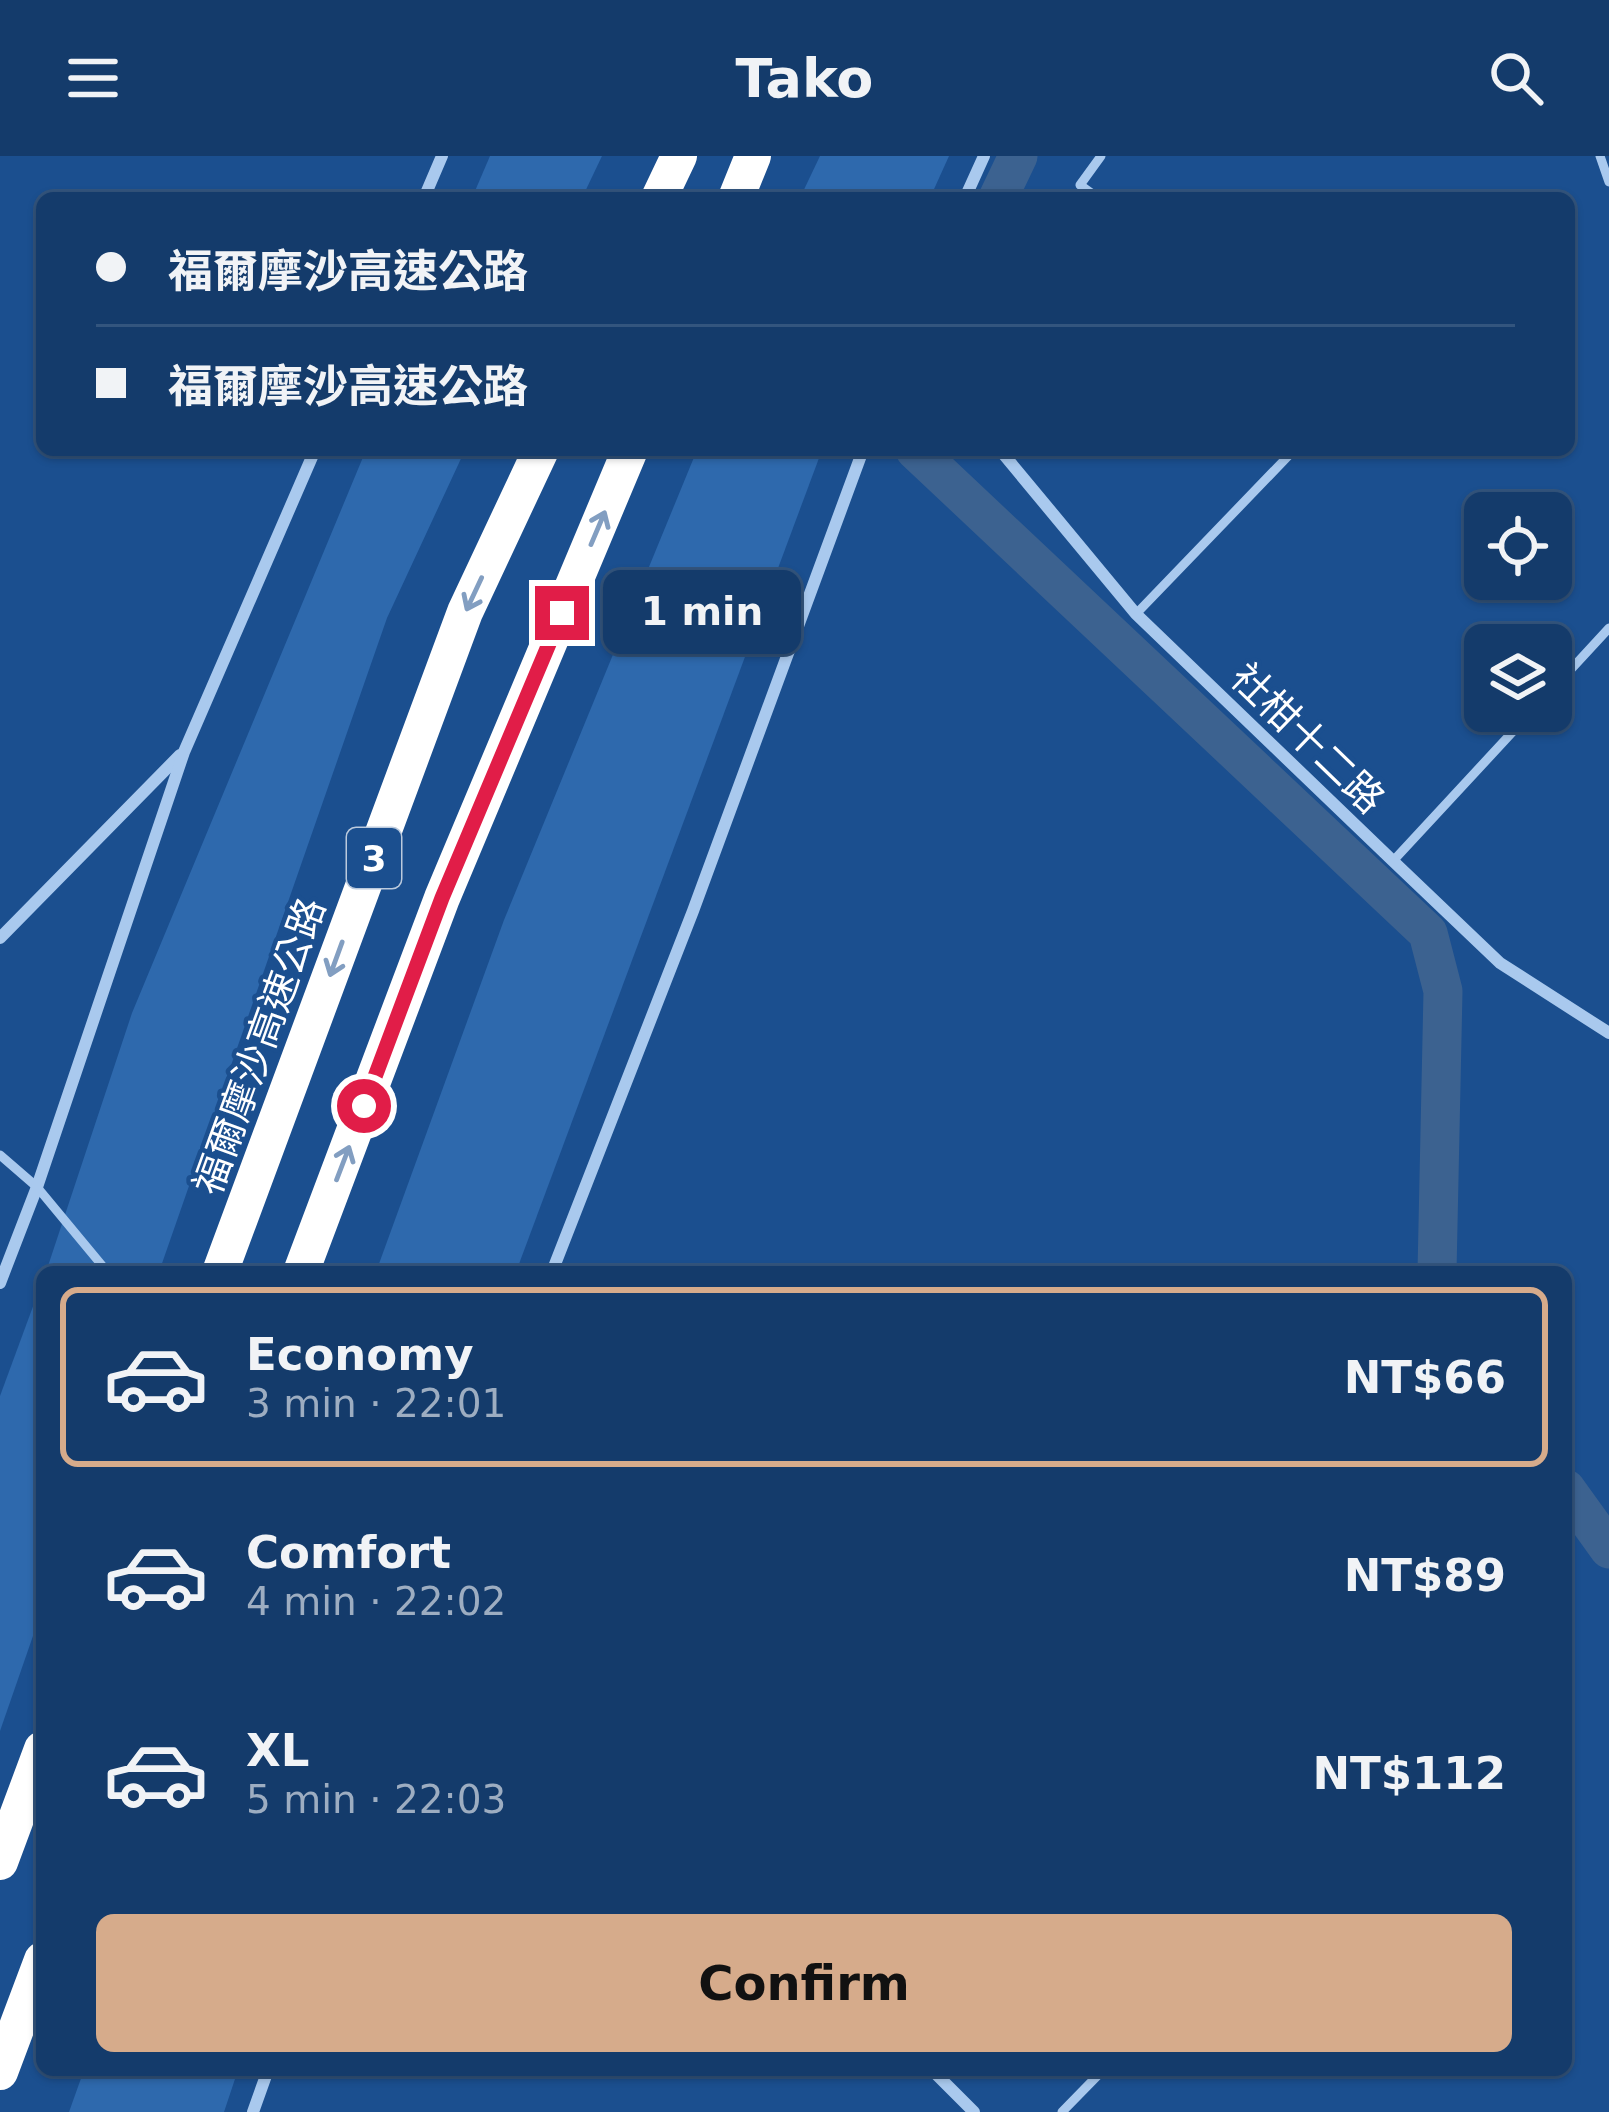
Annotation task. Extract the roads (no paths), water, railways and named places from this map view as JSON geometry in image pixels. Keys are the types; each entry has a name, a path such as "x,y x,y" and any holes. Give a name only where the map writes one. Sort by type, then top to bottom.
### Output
{"highway":[{"path":"662,192 679,156"},
{"path":"738,192 753,156"},
{"name":"福爾摩沙高速公路","path":"222,1266 465,612 538,456"},
{"name":"3","path":"304,1266 442,898 627,456"},
{"path":"0,1862 36,1765"},
{"path":"0,2072 36,1976"}],"street":[{"path":"427,192 442,156"},
{"path":"968,192 983,156"},
{"path":"0,1283 184,752 312,456"},
{"path":"554,1266 693,911 861,456"},
{"name":"社柑十二路","path":"1005,456 1136,614 1393,861 1500,962 1609,1033"},
{"path":"0,938 184,752"},
{"path":"254,2112 266,2076"},
{"path":"938,2076 974,2112"}],"lane":[{"path":"1089,192 1080,185 1101,156"},
{"path":"1600,156 1609,182"},
{"path":"1136,614 1288,456"},
{"path":"1572,668 1609,628"},
{"path":"1393,861 1513,732"},
{"path":"0,1155 37,1187 103,1266"},
{"path":"1062,2112 1096,2076"}],"waterway":[{"path":"1001,192 1018,156"},
{"path":"921,456 1428,933 1443,991 1437,1266"},
{"path":"1572,1497 1609,1549"}]}
